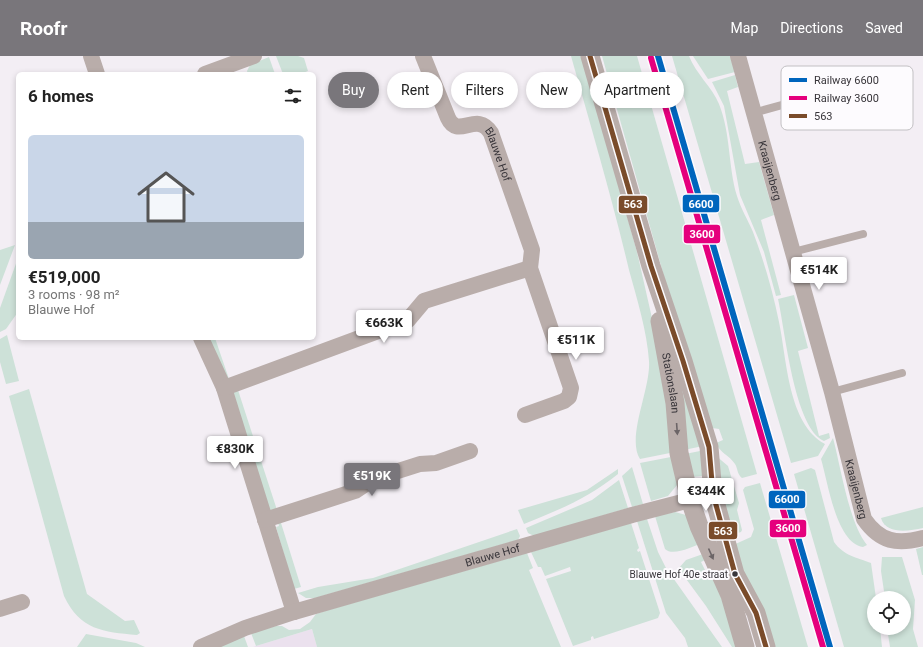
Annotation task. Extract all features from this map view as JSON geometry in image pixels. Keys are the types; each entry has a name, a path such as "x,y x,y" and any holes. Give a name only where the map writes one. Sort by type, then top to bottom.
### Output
{"street":[{"path":"91,56 96,72"},
{"path":"217,72 236,69 254,56"},
{"name":"Blauwe Hof","path":"424,56 448,118 453,126 457,128 475,123 485,126 491,133 532,250 530,268 571,388 569,397 564,401 525,415"},
{"name":"Stationslaan","path":"590,56 651,266 683,360 709,447 713,494 735,574 756,613 766,647"},
{"name":"Kraaijenberg","path":"738,56 832,392 864,519 871,529 880,537 908,542 923,538"},
{"name":"Stationslaan","path":"651,266 667,366 675,403 679,453 690,500 699,526 730,595 745,647"},
{"path":"224,388 408,320 424,301 530,268"},
{"path":"202,340 224,388 294,612"},
{"path":"265,520 355,491 373,479 420,464 436,463 470,450"},
{"path":"690,500 713,494"},
{"name":"Blauwe Hof","path":"201,647 245,628 294,612 632,514 690,500"},
{"path":"0,609 22,602"}],"lane":[{"path":"753,113 781,105"},
{"path":"793,252 863,234"},
{"path":"832,392 902,373"}],"shaded area":[{"path":"312,629 317,647 253,647 256,646"}],"green space":[{"path":"276,56 298,56 304,58 308,71 282,72"},
{"path":"571,56 582,56 590,85 590,108 597,108 637,252 659,349 675,452 640,459 636,450 637,426 649,372 648,350 641,315 582,96 582,72 575,72"},
{"path":"602,56 637,56 642,72 607,72"},
{"path":"672,56 689,56 719,104 726,127 734,185 740,205 753,232 768,277 779,322 787,372 796,407 803,422 813,435 825,444 818,456 791,463 684,97 684,72 677,72"},
{"path":"693,56 730,56 735,72 708,79"},
{"path":"269,57 274,72 247,72 250,65"},
{"path":"735,75 738,87 727,91 745,164 759,162 774,215 761,220 781,295 776,296 764,252 740,195 724,106 712,82"},
{"path":"617,108 652,108 757,474 742,478 740,476 735,464 716,443 723,440 719,429 712,428 703,415"},
{"path":"15,245 0,285 0,250"},
{"path":"16,264 16,315 6,329 0,332 0,308"},
{"path":"794,295 808,348 798,351 819,436 829,433 830,438 824,441 814,432 805,418 792,376 778,299"},
{"path":"7,335 19,381 6,384 0,362 0,339"},
{"path":"208,340 216,340 229,379 226,380"},
{"path":"673,363 703,446 684,450"},
{"path":"29,389 87,594 125,621 134,620 140,633 137,635 103,630 94,627 77,616 64,596 9,396"},
{"path":"238,390 277,510 270,512 232,393"},
{"path":"833,438 850,509 855,523 867,545 863,547 854,543 846,535 834,510 830,496 821,459"},
{"path":"705,450 702,476 691,477 685,454"},
{"path":"715,455 728,466 739,503 737,510 742,530 741,532 728,536"},
{"path":"676,456 677,485 668,496 651,501 640,463"},
{"path":"632,467 643,504 632,507 622,476"},
{"path":"811,468 815,470 834,542 846,553 871,563 875,591 867,591 867,635 881,635 882,647 844,647 794,474"},
{"path":"618,469 618,474 596,490 561,508 524,524 518,510 587,490"},
{"path":"619,480 628,508 534,536 528,533 526,528 592,500"},
{"path":"760,483 808,647 770,647 731,546 751,537 754,529 743,490 745,487"},
{"path":"923,507 923,528 905,531 893,529 888,527 881,518"},
{"path":"675,512 686,515 703,543 673,552 665,549 655,516"},
{"path":"647,519 658,552 666,568 722,647 688,647 685,638 666,613 637,521"},
{"path":"278,523 281,523 301,587 294,589 276,527 279,526"},
{"path":"631,523 639,548 637,550 638,552 640,551 660,613 658,618 594,639 593,636 591,637 591,640 573,646 546,579 571,571 570,567 545,576 541,567 538,567 531,552"},
{"path":"517,529 520,536 518,540 315,598 306,598 298,593 318,587 373,578"},
{"path":"923,547 923,575 922,575 916,549"},
{"path":"527,553 533,568 529,570 561,647 317,647 312,629 256,646 251,633 276,626 282,626 289,630 300,629 310,622 316,614"},
{"path":"703,554 705,560 701,562 706,572 710,570 741,647 732,647 706,606 679,568 686,560"},
{"path":"882,557 902,557 915,600 913,629 918,647 890,647 888,635 911,635 911,591 884,591 881,571"},
{"path":"86,634 136,643 145,647 77,647"},
{"path":"244,636 248,647 218,647"}],"rail line":[{"name":"6600","path":"658,56 830,647"},
{"name":"3600","path":"651,58 823,647"}],"transit line":[{"name":"563","path":"590,56 651,266 683,361 709,447 713,494 735,574 756,613 766,647"}],"place":[{"name":"Blauwe Hof 40e straat","path":"735,574"}]}
